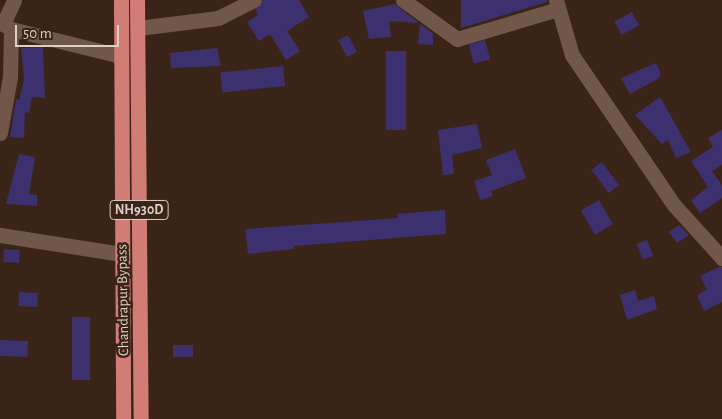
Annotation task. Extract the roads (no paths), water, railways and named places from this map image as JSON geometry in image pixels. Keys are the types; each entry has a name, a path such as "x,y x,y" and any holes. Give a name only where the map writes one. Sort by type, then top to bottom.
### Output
{"highway":[{"name":"Chandrapur Bypass","path":"121,0 124,419"},
{"name":"Chandrapur Bypass","path":"137,0 141,419"}],"street":[{"path":"0,134 2,112 10,77 5,25 14,0"},
{"path":"138,28 218,18 254,0"},
{"path":"403,0 457,39 557,5 572,55 674,205 722,258"},
{"path":"5,25 121,56"},
{"path":"0,235 122,254"}]}
